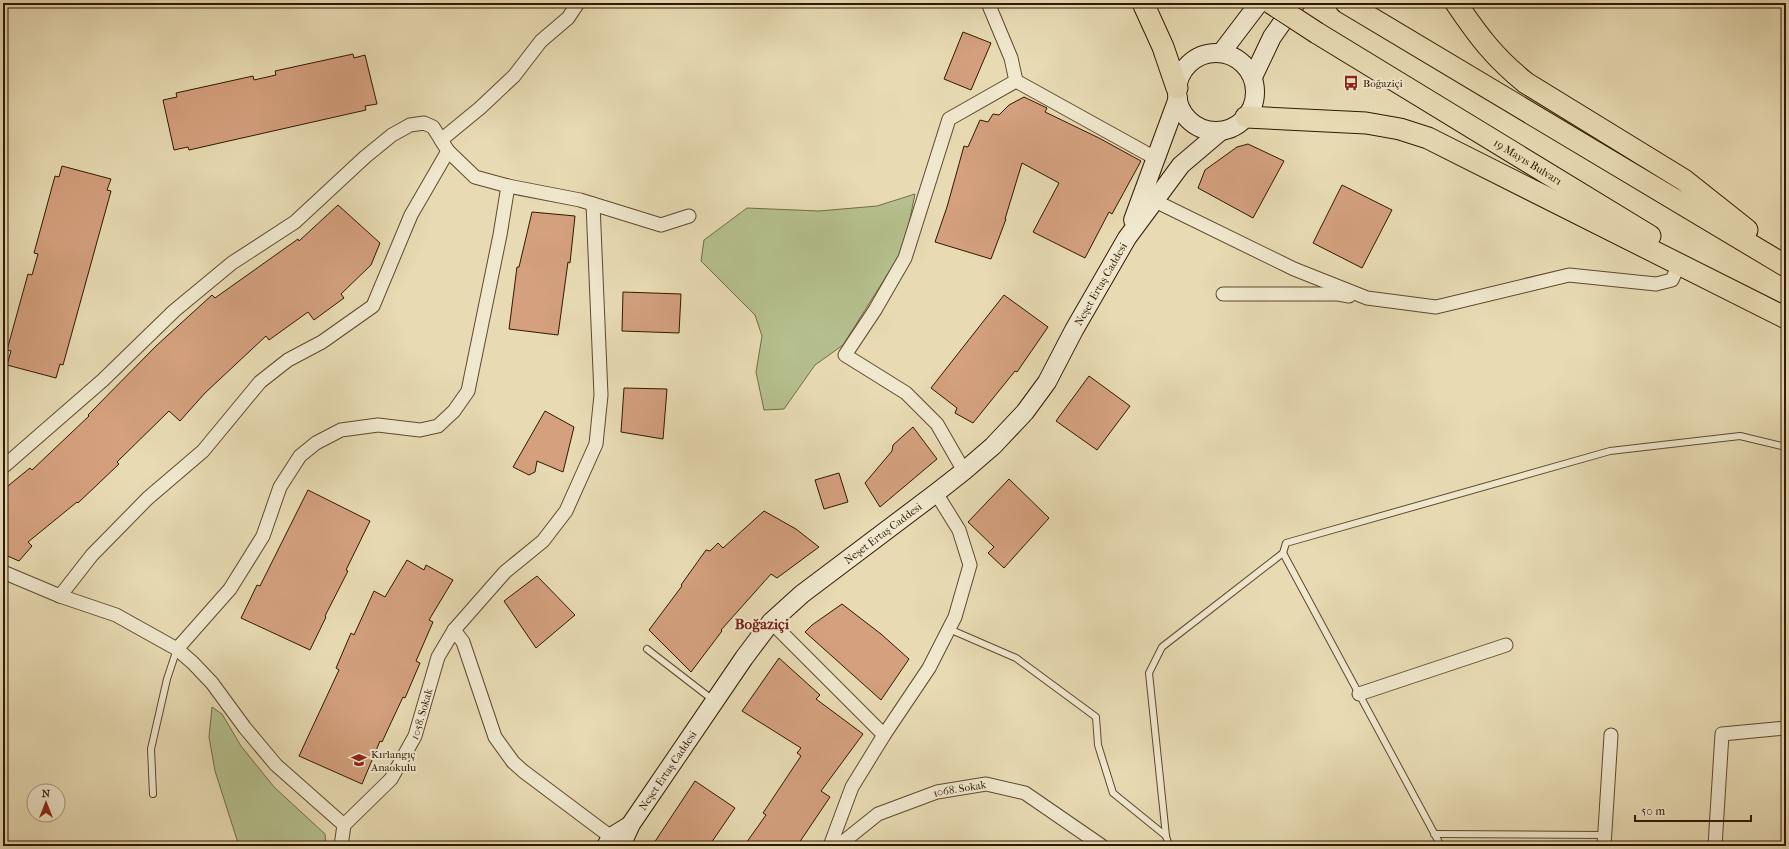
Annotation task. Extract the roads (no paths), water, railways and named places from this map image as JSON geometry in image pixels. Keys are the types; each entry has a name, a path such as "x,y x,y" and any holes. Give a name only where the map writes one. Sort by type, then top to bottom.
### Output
{"highway":[{"path":"1143,3 1164,47 1177,93"},
{"name":"19 Mayıs Bulvarı","path":"1271,3 1317,33 1786,318"},
{"path":"1346,3 1786,266"},
{"path":"1456,3 1483,42 1504,65 1526,83 1684,180 1786,262"},
{"path":"1246,118 1366,123 1400,129 1428,138 1786,318"}],"main road":[{"path":"1220,53 1259,3"},
{"path":"1252,77 1272,37 1296,3"},
{"path":"1211,53 1220,53 1240,60 1247,68 1255,87 1255,98 1252,108 1246,118 1230,129 1220,131 1209,130 1198,126 1185,114 1177,93 1180,78 1184,69 1200,56 1211,53"},
{"name":"Neşet Ertaş Caddesi","path":"1127,238 1177,93"},
{"name":"Neşet Ertaş Caddesi","path":"613,843 631,824 771,622 839,564 964,471 994,446 1020,418 1047,382 1074,330 1127,238 1181,165 1220,131"}],"street":[{"path":"60,596 92,555 148,498 203,450 260,382 288,360 322,342 373,306 411,215 444,145 514,76 541,40 568,18 578,3"},
{"path":"988,3 1011,58 1016,81 1155,158"},
{"path":"964,471 937,424 906,394 845,355 875,310 905,258 949,118 1016,81"},
{"path":"3,467 103,380 174,311 232,263 295,222 365,157 392,135 410,126 424,123 433,127 444,145 475,177 508,186 594,204 661,225 689,216"},
{"path":"177,649 230,589 263,536 280,487 300,456 316,443 341,430 378,425 420,430 438,426 458,406 468,391 500,235 508,186"},
{"path":"1154,201 1294,269 1367,298"},
{"name":"1058. Sokak","path":"344,825 391,779 415,736 438,657 454,630 505,572 543,541 566,511 596,444 601,395 594,204"},
{"path":"1223,294 1338,294 1436,307 1569,275 1656,284 1672,280 1679,264"},
{"path":"830,846 852,787 884,734 929,668 955,617 970,565 959,530 936,493"},
{"path":"3,572 60,596 116,615 177,649 212,683 276,765 344,825 341,846"},
{"path":"771,622 884,734"},
{"path":"454,630 463,642 496,737 513,762 523,772 613,843"},
{"path":"1359,694 1506,646"},
{"path":"1715,846 1722,734 1786,728"},
{"path":"1605,841 1611,735"},
{"name":"1068. Sokak","path":"838,846 878,814 937,792 986,784 1024,793 1086,841 1102,846"}],"lane":[{"path":"1169,846 1166,836 1149,673 1162,647 1283,553 1286,543 1610,451 1740,436 1786,447"},
{"path":"1283,553 1441,846"},
{"path":"949,629 1016,658 1096,717 1098,745 1113,793 1166,836"},
{"path":"153,794 151,749 168,674 177,649"},
{"path":"647,649 715,701"},
{"path":"1434,834 1605,841"}],"place":[{"name":"Boğaziçi","path":"1351,83"},
{"name":"Kırlangıç Anaokulu","path":"359,760"}],"district":[{"name":"Boğaziçi","path":"762,624"}]}
